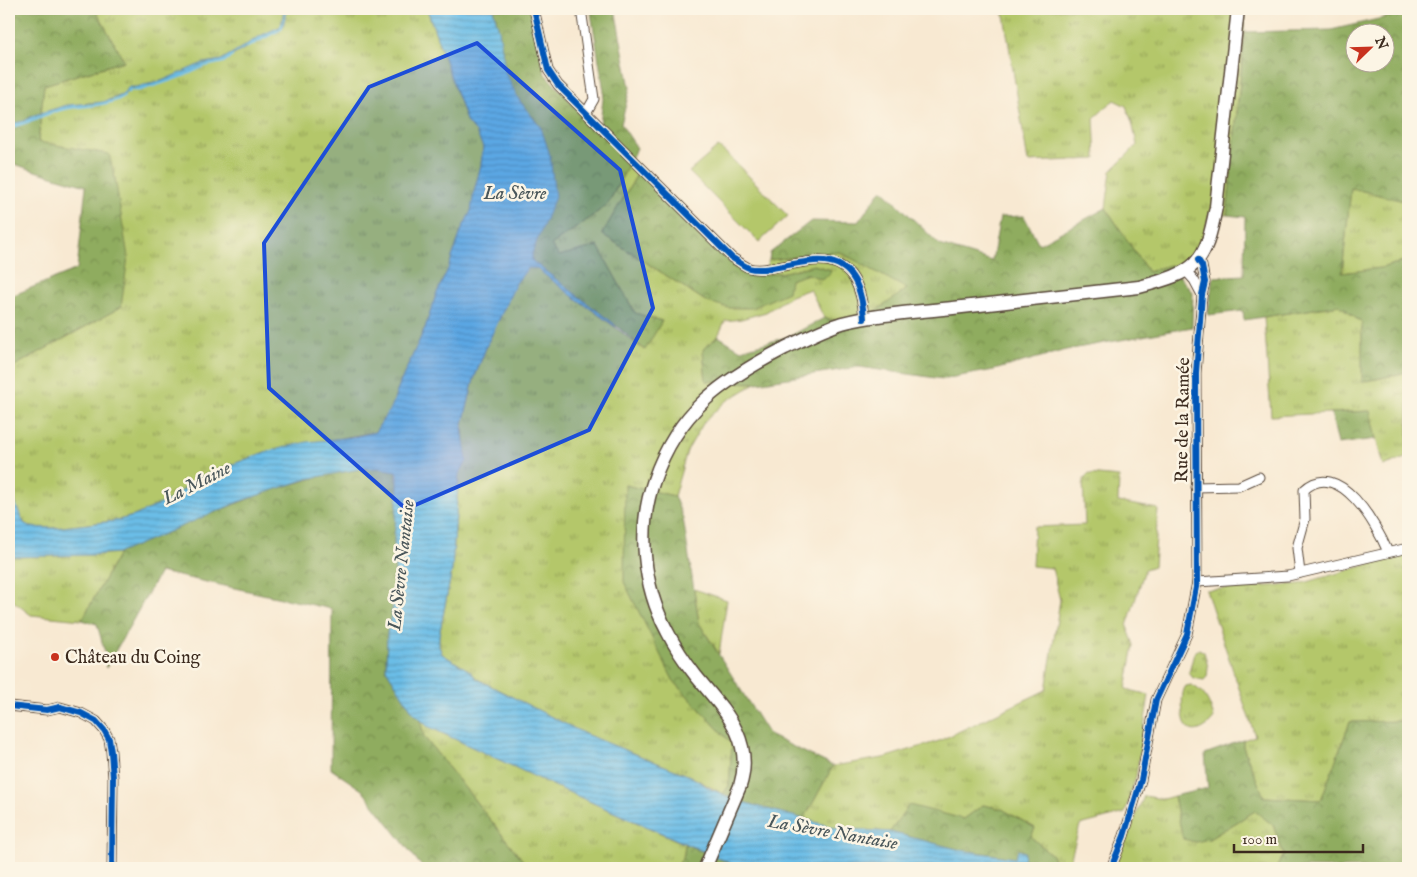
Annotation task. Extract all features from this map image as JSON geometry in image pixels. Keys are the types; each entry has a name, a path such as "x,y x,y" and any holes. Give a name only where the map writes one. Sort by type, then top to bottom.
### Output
{"main road":[{"path":"706,867 740,786 744,756 738,732 677,648 663,622 646,572 644,537 651,488 666,449 696,409 718,388 749,367 814,334 840,324 864,318 1139,286 1171,278 1186,271 1198,260 1211,234 1216,208 1238,9"}],"street":[{"path":"534,9 548,70 558,85 732,258 750,268 757,269 814,261 837,264 851,274 856,282 864,318"},
{"path":"581,9 594,99 586,113"},
{"name":"Rue de la Ramée","path":"1110,868 1124,836 1141,780 1156,700 1187,634 1197,582 1196,373 1202,295 1205,282 1202,266 1198,260"},
{"path":"1186,271 1194,280 1202,295"},
{"path":"1196,487 1239,486 1259,478"},
{"path":"1300,573 1297,548 1305,519 1304,490 1308,486 1322,482 1338,484 1360,504 1380,532 1388,552"},
{"path":"1197,582 1288,576 1408,548"},
{"path":"9,706 47,710 60,706 81,713 96,721 104,730 109,739 112,760 112,868"}],"highlighted area":[{"path":"477,43 620,170 653,308 589,430 406,509 269,388 264,243 369,87"}],"green space":[{"path":"9,9 95,9 124,61 44,85 38,142 109,154 115,178 128,257 121,307 9,369 9,297 77,269 86,186 9,162"},
{"path":"95,9 427,9 467,123 476,131 483,147 481,165 474,192 472,211 462,229 425,328 400,383 392,406 375,432 265,452 202,476 169,500 134,516 114,521 54,528 33,528 24,523 9,490 9,369 121,307 115,178 38,142 44,85 124,61"},
{"path":"493,9 532,9 545,74 599,132 604,91 591,13 605,9 615,9 630,88 621,124 637,148 608,204 551,245 559,256 598,246 635,313 662,321 645,350 532,261 541,128 521,102 509,81"},
{"path":"1003,9 1244,9 1244,39 1227,215 1209,214 1200,251 1176,272 1170,265 1148,272 1106,208 1111,171 1137,145 1126,106 1114,100 1094,118 1096,159 1028,162"},
{"path":"1400,14 1408,19 1408,202 1351,188 1342,273 1381,268 1408,260 1408,372 1362,382 1362,323 1339,305 1244,320 1243,311 1208,315 1213,277 1244,275 1245,217 1227,215 1245,32 1331,30 1344,27 1344,72 1394,72 1394,22 1366,22"},
{"path":"718,147 788,216 759,242 689,172"},
{"path":"628,166 638,173 602,234 707,302 808,274 831,270 814,265 763,275 769,260 840,252 908,289 856,325 824,318 810,289 791,296 766,312 725,321 718,336 703,350 706,381 756,383 725,402 704,422 687,451 674,496 625,485 673,680 732,744 729,786 723,794 690,776 585,734 477,679 470,671 442,654 439,646 439,636 452,570 459,474 465,465 463,424 474,379 487,345 516,282 528,267 536,268 644,350 662,321 635,313 598,246 559,256 551,245 608,204"},
{"path":"638,173 730,262 763,275 814,265 831,270 829,275 821,279 808,274 790,280 788,292 752,308 730,308 707,302 602,234"},
{"path":"1351,188 1408,202 1408,260 1381,268 1342,273"},
{"path":"882,189 940,245 992,261 1000,217 1024,216 1039,244 1106,208 1148,272 1170,265 1193,293 1192,327 1066,350 994,370 943,379 859,367 756,383 706,381 703,350 718,336 741,350 790,336 824,318 856,325 907,289 840,252 769,260 770,253 811,221 858,222"},
{"path":"1339,305 1362,323 1363,382 1408,372 1408,457 1383,466 1369,411 1271,416 1264,317"},
{"path":"1370,411 1376,439 1338,444 1331,413"},
{"path":"378,468 396,471 398,491 394,539 396,593 387,633 386,669 412,711 420,719 424,737 524,862 534,868 423,868 362,790 331,769 332,609 160,572 106,668 104,649 97,624 82,620 119,553 207,515 269,491 328,474"},
{"path":"1088,474 1119,477 1118,502 1158,509 1154,566 1145,569 1127,626 1134,645 1126,689 1149,695 1136,776 1125,813 1080,825 1068,868 1054,868 1053,856 1031,837 1035,828 1002,809 983,805 964,819 909,806 890,832 836,828 804,819 833,766 883,758 939,741 1046,690 1060,600 1052,568 1032,566 1034,527 1085,525 1083,481"},
{"path":"625,485 674,496 683,518 699,623 769,735 833,766 804,819 739,801 723,794 729,786 732,744 673,680 624,582"},
{"path":"119,553 82,620 31,615 9,598 9,557"},
{"path":"1408,553 1408,721 1350,722 1321,800 1264,797 1243,747 1243,740 1255,736 1206,590 1300,584"},
{"path":"694,589 727,600 719,654 699,623"},
{"path":"1199,649 1204,652 1208,667 1207,677 1204,680 1193,678 1189,673 1194,653"},
{"path":"1191,685 1206,698 1214,718 1205,727 1197,731 1189,729 1186,725 1183,711 1182,699 1184,689 1186,686"},
{"path":"420,719 427,726 685,844 684,854 677,868 534,868 524,862 424,737"},
{"path":"1408,721 1408,868 1276,868 1284,855 1273,825 1255,811 1209,839 1196,842 1183,839 1174,796 1208,788 1205,754 1243,740 1243,747 1264,797 1321,800 1350,722"},
{"path":"1144,796 1163,799 1174,796 1183,838 1209,839 1255,811 1273,825 1284,855 1276,868 1114,868"},
{"path":"909,805 964,819 983,805 1002,809 1035,828 1031,837 1053,856 1054,868 1045,868 1023,859 1025,852 1018,850 1015,858 961,850 890,832"},
{"path":"685,844 741,868 677,868 684,854"}],"water":[{"path":"284,9 287,9 283,27 224,61 205,64 183,75 139,89 131,88 122,97 114,98 105,103 91,103 103,102 122,95 129,87 161,81 203,63 221,60 262,35 281,26"},
{"path":"427,9 493,9 499,30 506,74 519,100 541,128 550,155 555,197 532,253 532,261 616,327 536,268 528,268 516,283 487,345 474,379 462,428 467,461 459,474 452,570 439,636 439,646 442,654 470,671 477,679 585,734 690,776 711,789 739,801 836,828 890,832 961,850 1015,858 1018,850 1025,852 1024,859 1045,868 741,868 557,787 427,726 412,711 386,669 387,633 396,593 394,539 398,474 396,471 378,468 360,469 307,479 241,501 119,553 9,557 9,490 24,523 30,527 54,528 114,521 134,516 169,500 202,476 265,452 307,442 354,437 375,432 392,406 400,383 425,328 436,295 471,211 481,165 483,147 476,132 467,123"},
{"path":"89,103 82,106 67,107 40,115 22,124 9,126 9,124 24,121 34,115 67,105"}],"waterway":[{"path":"247,47 281,29 282,25"},
{"path":"128,92 162,83 204,66 223,62 232,56"},
{"path":"9,127 60,110 105,103 124,96"}],"cycle path":[{"path":"534,9 548,70 558,85 732,258 749,268 757,269 814,261 827,261 837,264 846,269 857,285 861,296 864,319"},
{"path":"1111,868 1124,836 1141,780 1156,700 1187,634 1197,582 1196,373 1202,295 1205,282 1202,266 1198,260"},
{"path":"9,706 47,710 60,707 81,713 96,721 104,730 109,739 113,778 112,868"}],"place":[{"name":"Château du Coing","path":"55,657"}],"water label":[{"name":"La Sèvre","path":"515,192"},
{"name":"La Maine","path":"196,482"},
{"name":"La Sèvre Nantaise","path":"400,565"},
{"name":"La Sèvre Nantaise","path":"833,831"}]}
